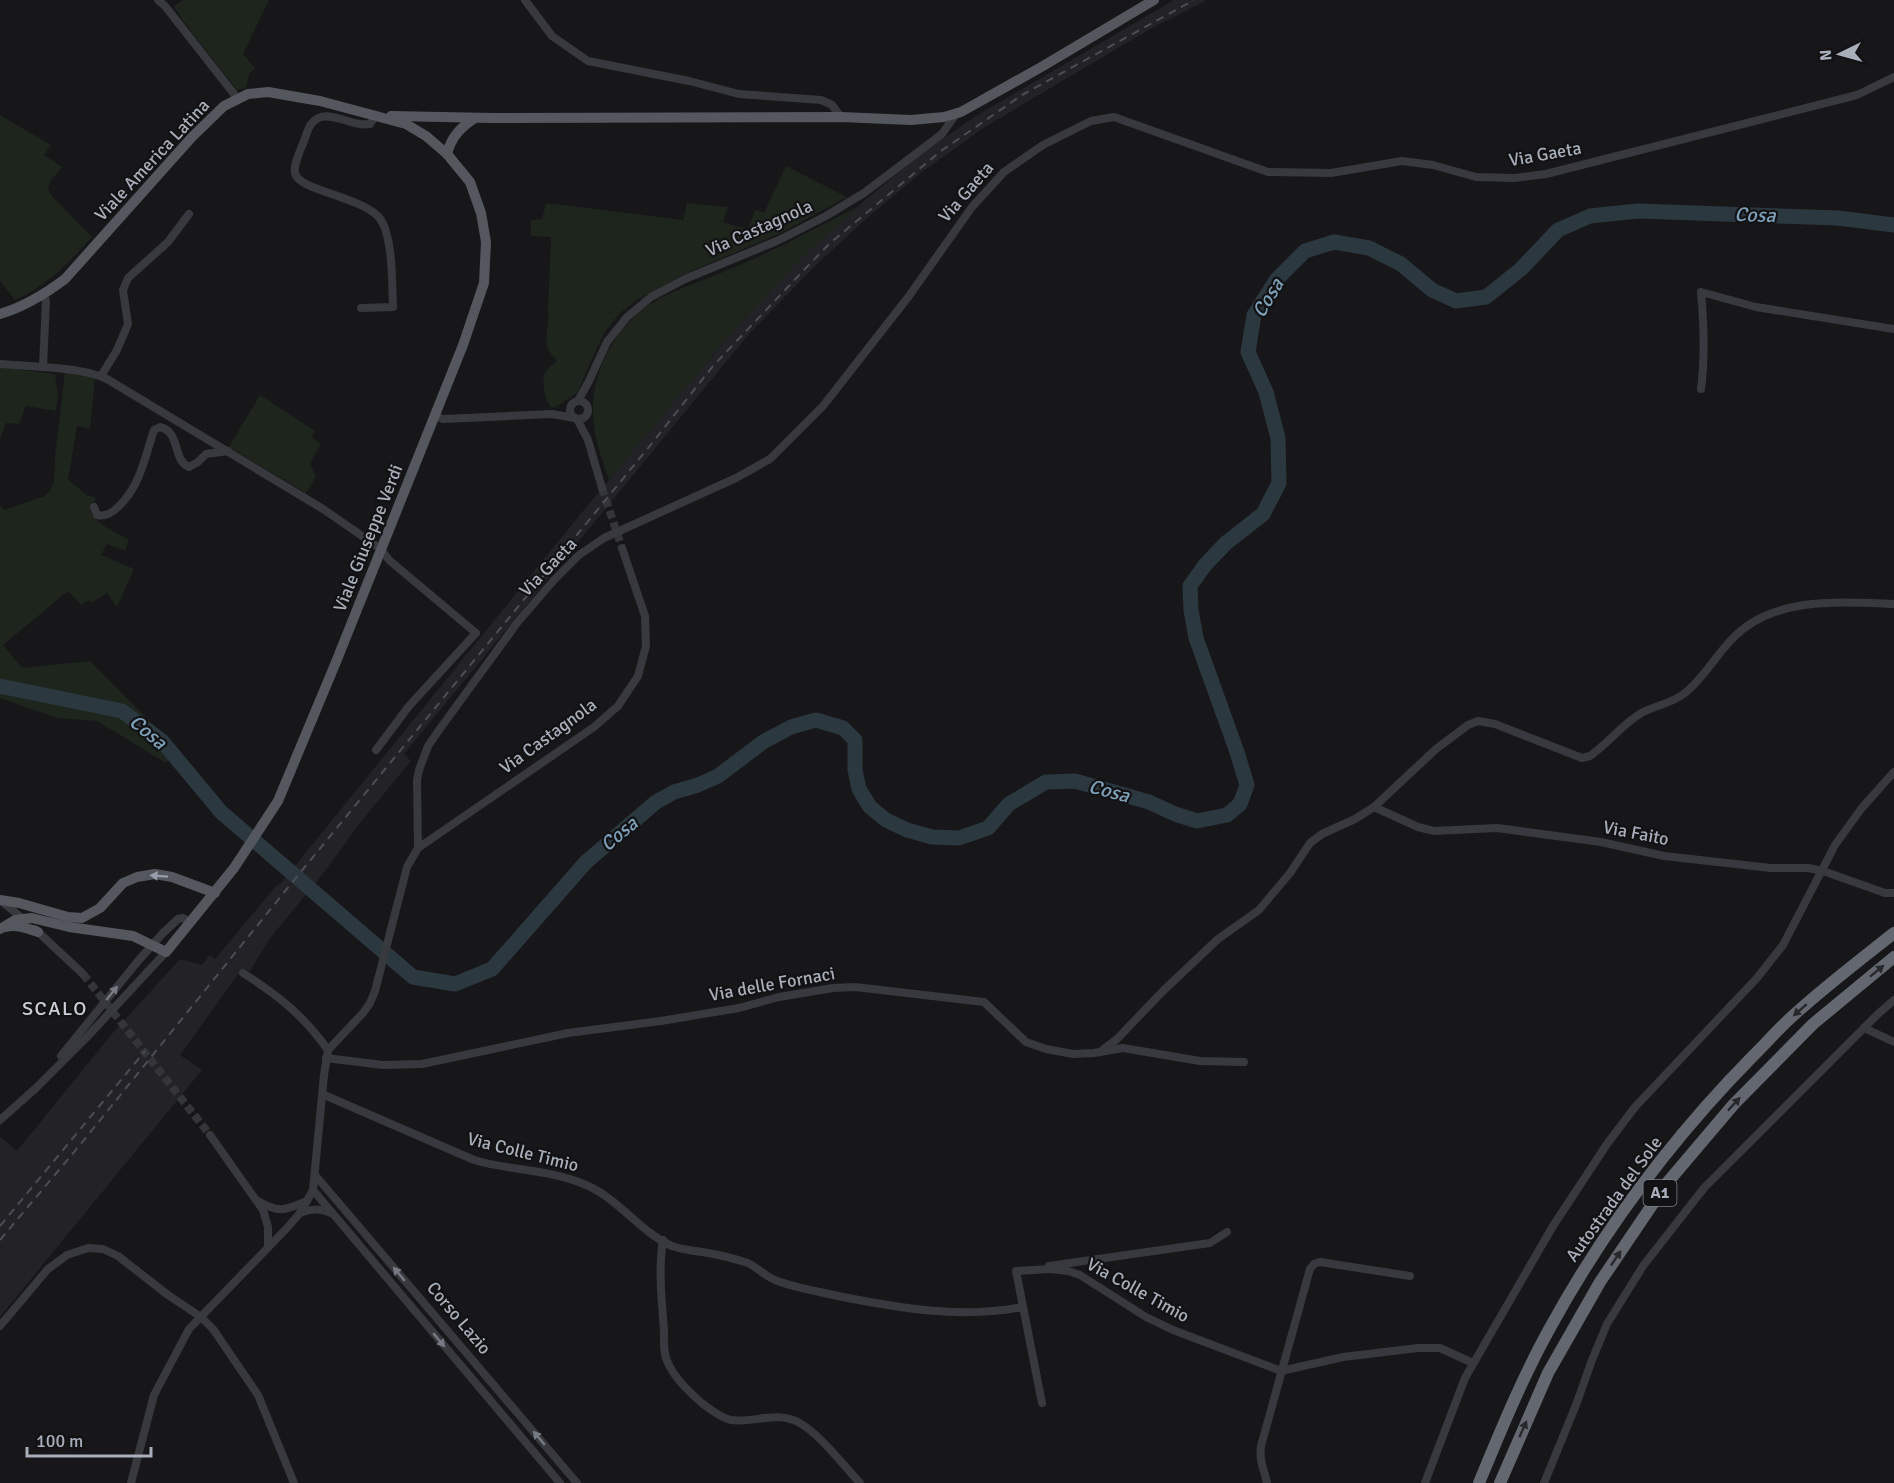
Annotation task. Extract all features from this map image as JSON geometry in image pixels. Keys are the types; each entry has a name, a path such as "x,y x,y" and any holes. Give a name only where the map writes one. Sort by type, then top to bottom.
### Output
{"highway":[{"name":"Autostrada del Sole","path":"1479,1483 1509,1411 1551,1326 1579,1278 1621,1215 1664,1158 1725,1084 1794,1014 1894,933"},
{"name":"Autostrada del Sole","path":"1500,1483 1548,1373 1600,1282 1667,1183 1734,1104 1813,1024 1894,957"}],"main road":[{"path":"376,115 475,118 841,117 921,120 944,117 956,114 1043,66 1154,0"},
{"name":"Viale America Latina","path":"0,314 44,295 66,279 192,137 224,106 248,94 268,92 376,115 405,124 426,136 447,154"},
{"path":"426,136 427,124 438,117"},
{"path":"447,154 449,146 462,126 475,118"},
{"name":"Viale Giuseppe Verdi","path":"166,952 234,868 282,792 463,345 484,283 486,242 481,213 470,182 447,154"},
{"path":"0,929 9,917 3,902 19,903 68,917 82,918 99,908 123,883 137,877 155,874 172,877 215,893"},
{"path":"0,929 9,922 32,918 69,927 122,933 139,938 150,947 166,952"},
{"path":"0,929 11,926 38,932"}],"street":[{"path":"158,0 238,99"},
{"path":"525,0 552,36 588,61 689,81 739,94 821,100 832,105 841,117"},
{"name":"Via Gaeta","path":"327,1054 363,1013 375,991 407,867 418,848 417,780 428,746 517,623 579,555 604,538 736,478 770,459 823,406 909,296 972,207 1004,172 1043,145 1091,122 1114,117 1268,172 1331,173 1402,161 1433,165 1476,177 1515,178 1546,174 1857,95 1894,77"},
{"name":"Via Castagnola","path":"575,402 589,381 607,342 627,317 651,297 685,279 777,241 845,205 942,134 956,114"},
{"path":"361,308 393,307 389,246 381,220 371,210 354,201 309,187 298,181 295,166 309,127 314,120 323,116 363,125 370,123 376,115"},
{"path":"101,376 117,350 128,324 123,290 128,278 168,242 189,214"},
{"path":"1701,389 1703,319 1701,292 1756,307 1894,329"},
{"path":"43,367 46,301 44,295"},
{"path":"0,364 77,370 101,376 323,509 381,549 389,560 476,633 409,706 376,750"},
{"path":"589,381 586,425 602,488"},
{"path":"552,414 575,402 583,401 587,410"},
{"path":"575,402 570,412 576,418 588,440"},
{"path":"434,417 443,419 552,414 582,418 587,410"},
{"path":"94,507 97,515 104,517 113,512 130,495 137,483 154,430 160,427 167,428 172,433 181,460 189,467 206,454 228,451"},
{"name":"Via Castagnola","path":"418,848 594,727 618,706 638,676 646,646 645,616 622,548"},
{"path":"1100,1052 1117,1039 1218,939 1259,910 1290,873 1310,843 1322,834 1355,819 1374,807 1436,749 1459,731 1478,721 1495,724 1582,758 1590,756 1642,713 1684,694 1698,681 1734,636 1759,618 1810,603 1894,604"},
{"path":"1425,1483 1465,1378 1473,1363 1553,1227 1606,1144 1635,1107 1757,978 1783,945 1835,845 1861,809 1894,772"},
{"name":"Via Faito","path":"1374,807 1418,827 1434,831 1497,828 1601,842 1664,856 1771,868 1808,868 1885,893 1894,892"},
{"path":"3,902 83,974"},
{"path":"36,1088 150,947 178,920 183,918 191,922"},
{"path":"0,1120 87,1037 166,952"},
{"path":"131,1483 154,1395 189,1329 300,1213 313,1190 327,1054 302,1017 280,998 243,973"},
{"name":"Via delle Fornaci","path":"327,1054 383,1065 422,1064 535,1038 739,1008 833,988 855,987 984,1002 1026,1042 1046,1049 1073,1054 1123,1048 1200,1061 1244,1062"},
{"path":"1544,1483 1607,1324 1643,1266 1704,1188 1894,1000"},
{"path":"1864,1028 1894,1042"},
{"name":"Via Colle Timio","path":"322,1094 474,1160 490,1165 567,1177 588,1185 672,1246 748,1263 772,1279 784,1283 876,1304 930,1311 1008,1310 1022,1307"},
{"path":"210,1135 258,1200 267,1220 268,1247"},
{"name":"Corso Lazio","path":"315,1175 577,1483"},
{"name":"Corso Lazio","path":"313,1190 560,1483"},
{"path":"258,1200 277,1210 286,1228"},
{"path":"277,1210 307,1200"},
{"path":"300,1213 312,1209 323,1210 334,1215"},
{"path":"267,1220 286,1228"},
{"name":"Via Colle Timio","path":"1045,1269 1052,1264 1210,1243 1227,1232"},
{"path":"663,1240 660,1297 664,1348 667,1361 676,1376 697,1399 720,1416 730,1420 773,1417 799,1422 810,1430 860,1483"},
{"path":"0,1326 48,1269 68,1255 88,1248 103,1249 118,1256 168,1295 201,1317 213,1329 258,1395 294,1483"},
{"path":"1267,1483 1266,1473 1259,1460 1261,1446 1310,1269 1314,1264 1320,1262 1410,1276"},
{"name":"Via Colle Timio","path":"1042,1403 1016,1271 1068,1270 1080,1275 1146,1317 1173,1330 1281,1371"},
{"path":"1281,1371 1343,1357 1418,1348 1440,1348 1473,1363"}],"shaded area":[{"path":"183,0 269,0 243,54 255,68 249,74 246,88 237,90 184,22 174,6"},
{"path":"1174,0 1207,0 1152,28 1025,103 982,129 922,172 817,264 749,334 404,754 411,761 270,938 250,971 242,969 180,1055 202,1070 0,1317 0,1137 17,1151 111,1035 180,959 202,965 210,955 215,959 276,886 281,883 583,511 739,324 807,253 913,160 974,117"},
{"path":"0,115 51,145 44,155 62,167 51,180 48,189 51,195 92,237 66,265 48,280 15,300 0,281"},
{"path":"786,166 847,197 783,232 685,274 637,300 619,314 603,335 577,393 554,408 550,406 543,384 546,371 557,361 549,350 546,339 549,320 551,237 531,236 531,220 542,219 546,203 683,220 687,203 728,207 723,222 748,230 755,210 764,213"},
{"path":"857,207 807,253 739,324 609,480 594,427 594,394 602,364 617,336 627,324 638,313 660,298 786,244"},
{"path":"0,367 55,374 58,396 56,411 26,406 19,424 6,423 0,439"},
{"path":"65,372 95,378 90,429 77,426 68,480 87,495 96,498 91,512 96,520 129,540 125,551 107,544 101,555 134,569 117,607 107,593 91,603 88,600 81,605 68,591 3,645 22,668 90,661 176,748 166,763 97,721 57,718 0,698 0,506 4,510 45,496 50,491 54,481"},
{"path":"260,395 315,431 312,437 321,444 310,463 316,477 306,493 229,447"}],"waterway":[{"name":"Cosa","path":"0,686 122,711 162,741 221,812 413,977 455,984 492,969 586,862 656,802 674,792 718,776 763,742 791,727 816,720 843,728 855,740 855,770 859,789 870,807 886,820 907,830 932,837 959,838 988,828 1009,804 1046,782 1075,781 1149,802 1197,821 1227,815 1240,804 1247,785 1196,638 1190,586 1205,565 1226,543 1263,514 1279,483 1278,438 1266,392 1248,352 1254,315 1277,279 1305,251 1334,242 1369,248 1401,264 1432,290 1456,301 1486,297 1521,269 1558,230 1590,216 1638,211 1838,218 1894,225"}],"tunnel":[{"path":"602,488 622,548"},
{"path":"83,974 210,1135"}],"railway":[{"path":"0,1240 80,1145 713,366 829,244 941,151 1022,95 1194,0"},
{"path":"0,1226 145,1051"}],"district":[{"name":"SCALO","path":"55,1008"}]}
